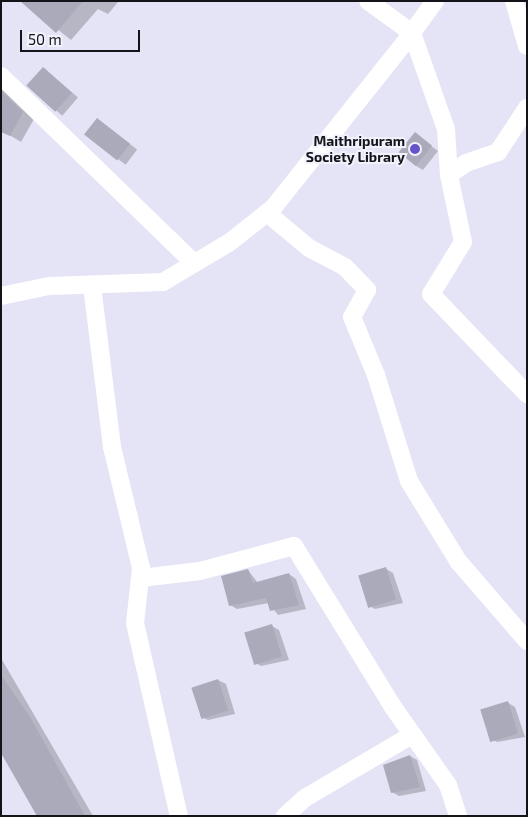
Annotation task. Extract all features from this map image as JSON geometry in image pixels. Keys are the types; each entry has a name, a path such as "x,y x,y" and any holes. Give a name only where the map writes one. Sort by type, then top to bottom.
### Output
{"street":[{"path":"368,1 412,34 446,129 449,175 463,242 431,294 527,394"},
{"path":"1,296 48,286 92,286 162,282 267,214 412,34 435,1"},
{"path":"514,1 527,46"},
{"path":"1,76 194,263"},
{"path":"449,175 466,162 498,152 527,108"},
{"path":"267,214 309,248 345,267 367,290 352,317 376,375 410,481 458,562 527,641"},
{"path":"92,286 112,447 141,578 135,623 179,816"},
{"path":"141,578 200,572 294,546 412,734 448,785 458,816"},
{"path":"285,816 305,798 412,734"}],"building":[{"path":"20,1 83,1 56,33"},
{"path":"43,67 72,93 55,112 26,86"},
{"path":"1,91 23,112 10,136 1,132"},
{"path":"97,118 130,144 117,160 84,135"},
{"name":"Maithripuram Society Library","path":"415,132 432,146 416,166 399,152"},
{"path":"386,567 396,600 368,608 358,575"},
{"path":"248,569 253,583 289,573 299,605 270,611 266,598 229,606 221,576"},
{"path":"272,624 282,657 254,665 244,632"},
{"path":"1,675 30,717 85,816 37,816 1,753"},
{"path":"218,679 228,710 202,719 191,688"},
{"path":"508,701 518,734 490,742 480,709"},
{"path":"410,755 420,787 391,793 383,765"}],"place":[{"name":"Maithripuram Society Library","path":"415,149"}]}
